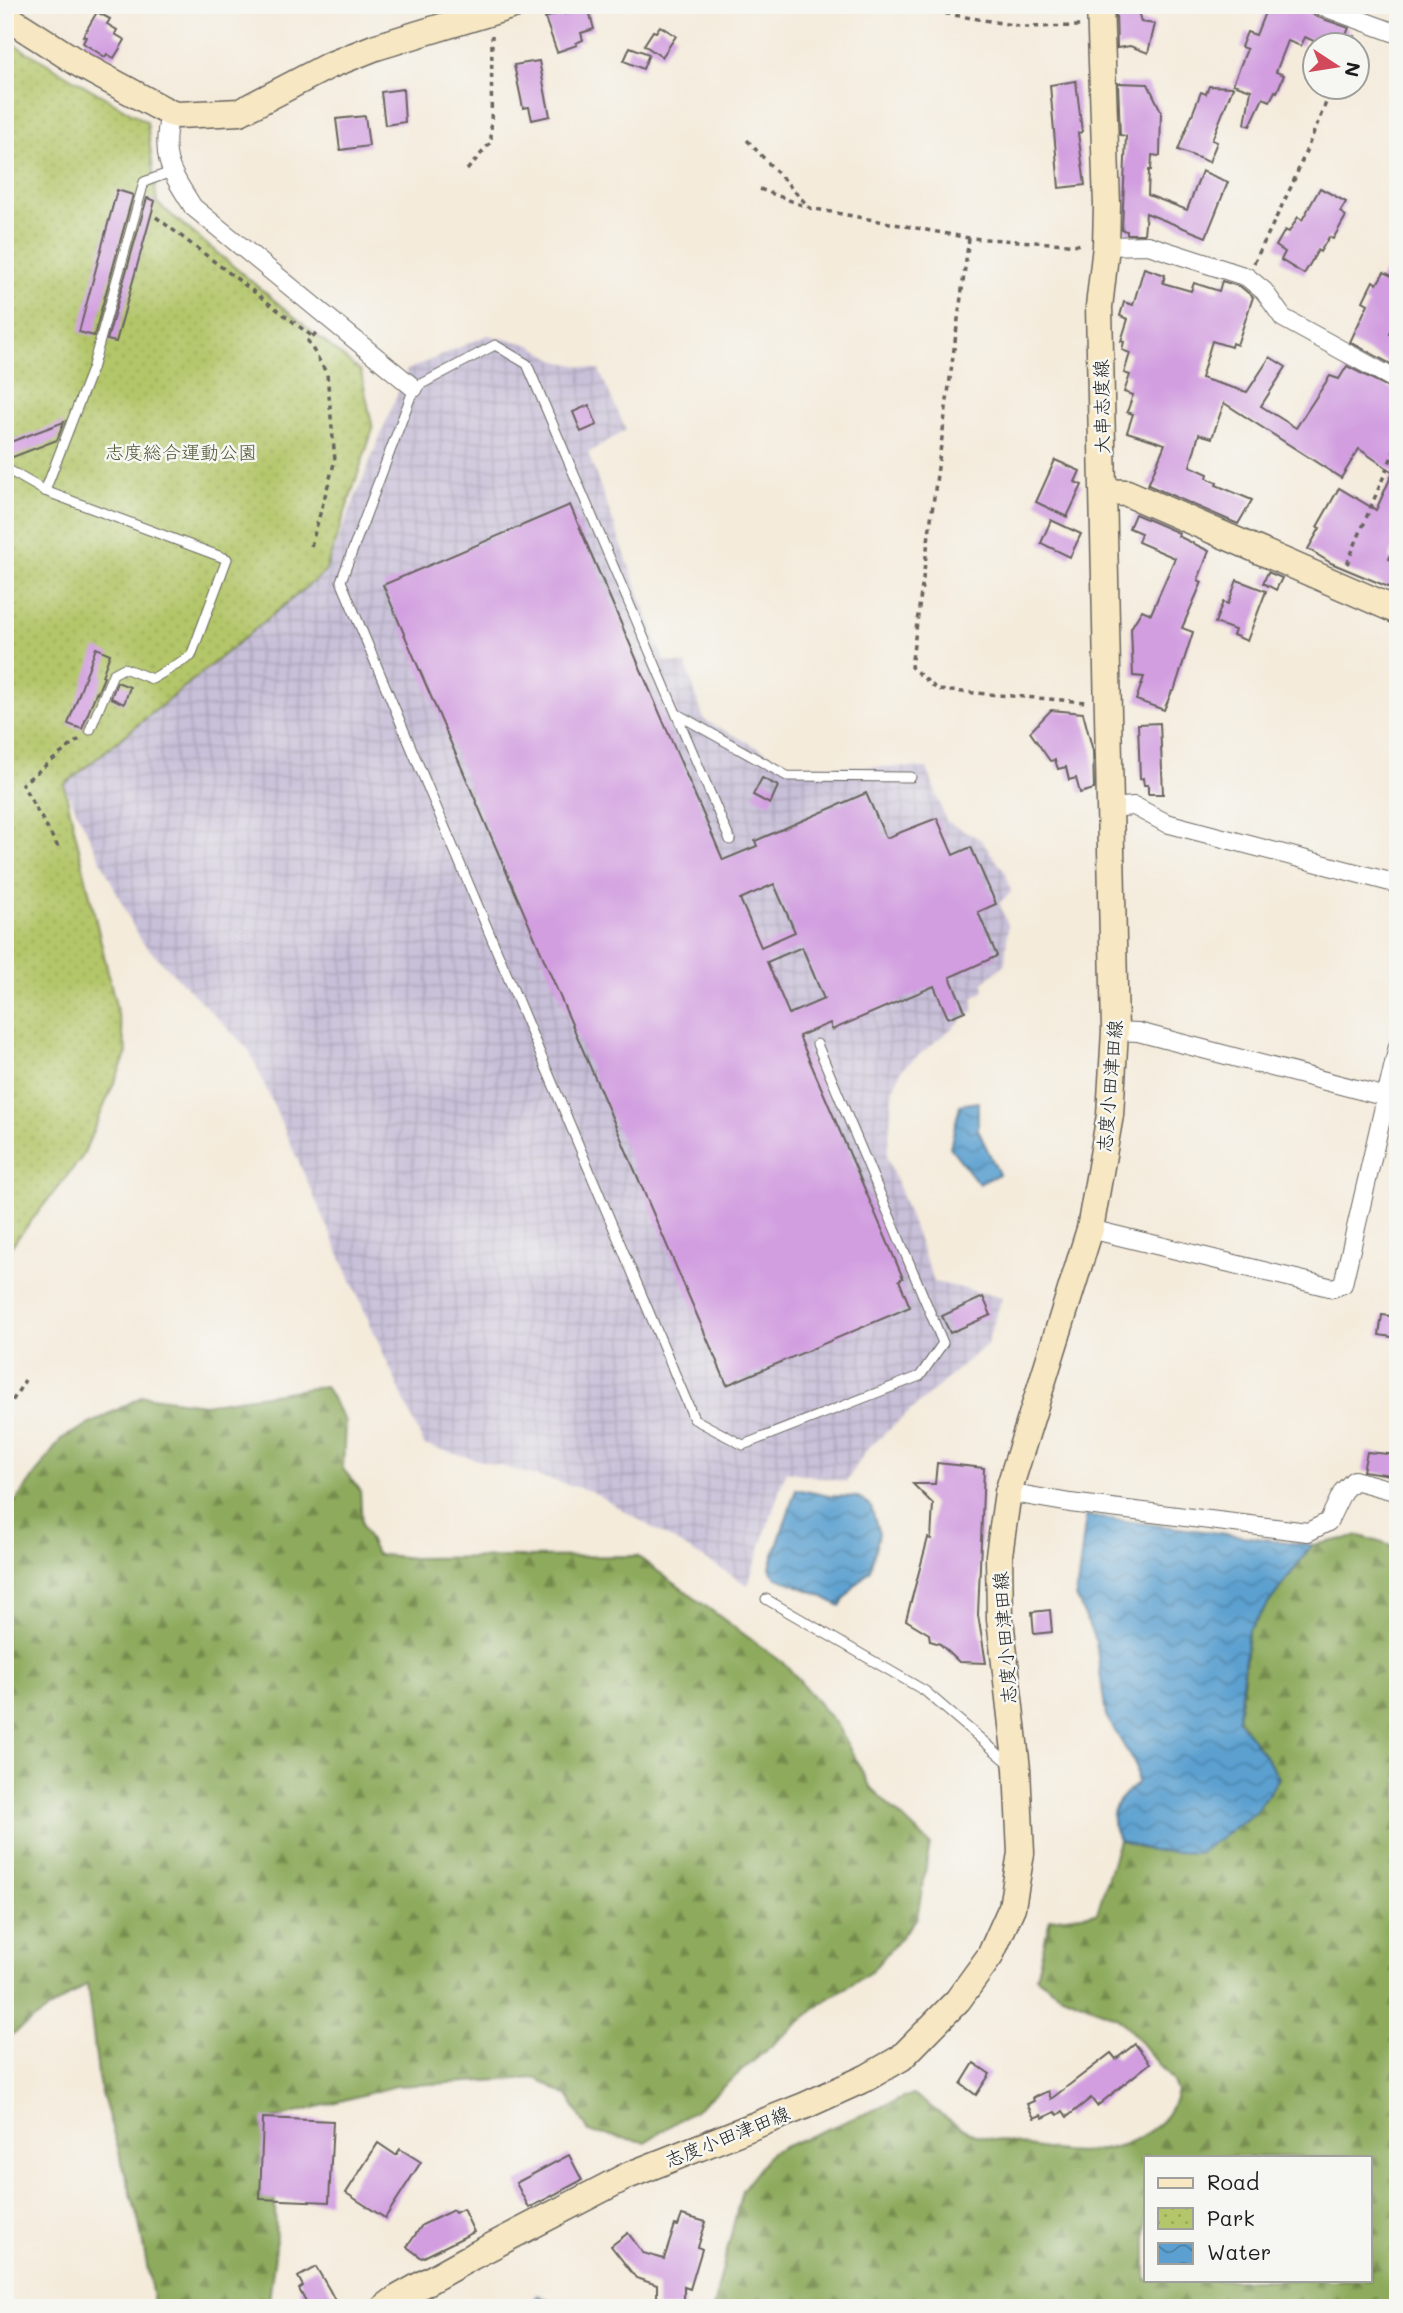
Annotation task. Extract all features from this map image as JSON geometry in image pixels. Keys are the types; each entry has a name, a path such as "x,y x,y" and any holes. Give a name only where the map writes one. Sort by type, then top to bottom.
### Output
{"main road":[{"path":"5,16 83,66 170,113 240,112 328,66 376,47 503,8"},
{"name":"大串志度線","path":"1100,16 1107,205 1106,246 1099,307 1105,492"},
{"path":"1105,492 1127,492 1398,611"},
{"name":"志度小田津田線","path":"384,2308 471,2257 627,2176 804,2106 866,2078 901,2058 958,2000 990,1956 1012,1907 1021,1853 1017,1769 1000,1619 999,1555 1008,1492 1090,1229 1110,1115 1115,1031 1105,492"}],"street":[{"path":"1319,5 1398,34"},
{"path":"170,113 165,139 171,172 194,207 414,388"},
{"path":"1106,246 1148,245 1247,277 1264,291 1283,318 1398,381"},
{"path":"1111,808 1134,806 1166,823 1398,884"},
{"path":"1115,1031 1138,1032 1391,1098"},
{"path":"1090,1229 1333,1288 1343,1284 1391,1098 1398,1046"},
{"path":"1008,1492 1070,1503 1308,1531 1328,1522 1343,1491 1354,1480 1398,1492"}],"lane":[{"path":"45,491 92,369 144,182 171,172"},
{"path":"730,840 527,364 495,345 414,388 341,581 694,1419 743,1445 920,1376 943,1343 817,1044"},
{"path":"5,468 45,491 227,559 191,656 152,679 124,668 113,674 90,730"},
{"path":"676,713 787,776 911,777"},
{"path":"766,1599 925,1691 1017,1769"}],"path":[{"path":"896,5 915,6 1024,27 1100,16"},
{"path":"467,170 491,142 503,8"},
{"path":"1247,277 1292,185 1326,102"},
{"path":"747,140 810,208"},
{"path":"760,189 810,208 969,238 1106,246"},
{"path":"156,217 313,337"},
{"path":"969,238 911,667 938,690 1109,703"},
{"path":"311,546 335,460 327,374 308,341 331,317"},
{"path":"1339,586 1398,442"},
{"path":"58,847 22,785 90,730"},
{"path":"5,1419 8,1408 25,1380"}],"shaded area":[{"path":"488,335 531,345 557,361 599,370 626,430 588,453 664,661 686,665 704,720 792,765 927,768 946,821 980,839 1006,873 1011,892 999,903 1008,925 1005,964 983,983 984,991 973,998 973,1011 902,1069 893,1089 887,1157 934,1282 1002,1297 987,1344 867,1449 846,1482 786,1471 748,1585 591,1491 424,1445 249,1050 140,940 64,785 325,572 407,370"}],"green space":[{"name":"志度総合運動公園","path":"5,39 147,122 157,203 361,372 373,429 325,572 64,785 127,1053 82,1157 5,1254"},
{"path":"325,1386 345,1422 343,1469 360,1490 362,1525 376,1554 412,1558 637,1556 786,1665 837,1725 871,1788 930,1844 917,1918 872,1971 822,2003 698,2108 645,2142 589,2132 569,2097 536,2078 396,2086 273,2119 276,2247 268,2308 155,2308 138,2218 99,2083 87,1984 5,2039 5,1516 61,1439 143,1396 204,1404"},
{"path":"1360,1536 1398,1548 1398,2308 713,2308 742,2190 771,2152 913,2094 976,2135 1060,2151 1092,2151 1123,2145 1146,2134 1164,2119 1177,2091 1171,2079 1130,2030 1118,2018 1060,1994 1036,1977 1050,1919 1097,1913 1119,1840 1151,1851 1279,1778 1238,1720 1248,1631 1312,1545"}],"water":[{"path":"978,1102 978,1130 999,1174 979,1184 950,1147 960,1105"},
{"path":"796,1489 829,1496 858,1497 871,1506 879,1534 870,1570 840,1606 816,1593 777,1578 772,1573 770,1567"},
{"path":"1086,1516 1312,1545 1248,1631 1238,1720 1279,1778 1255,1813 1199,1853 1151,1851 1119,1840 1115,1830 1114,1808 1137,1783 1136,1766 1106,1716 1096,1642 1076,1596"},
{"path":"538,2295 566,2308 528,2308"}],"building":[{"path":"1268,5 1303,5 1315,16 1349,28 1347,32 1302,32 1301,46 1288,41 1276,72 1284,75 1277,92 1275,91 1270,101 1263,98 1250,126 1245,124 1251,90 1233,84 1247,49 1241,47 1247,32 1256,35"},
{"path":"588,7 594,29 581,33 583,40 576,43 577,45 557,52 545,18"},
{"path":"1138,11 1141,22 1155,24 1148,53 1130,46 1117,48 1116,12"},
{"path":"97,12 110,19 107,24 117,30 115,34 125,40 114,58 107,54 105,57 83,43 86,37 83,36"},
{"path":"660,26 676,36 662,57 644,45 653,31 656,32"},
{"path":"630,47 649,54 643,69 624,61"},
{"path":"539,61 550,116 532,120 529,107 523,108 514,65"},
{"path":"1076,81 1082,132 1078,133 1085,185 1059,188 1050,85"},
{"path":"1118,83 1148,84 1161,111 1160,156 1152,155 1148,195 1187,210 1202,171 1228,182 1206,237 1146,213 1144,234 1127,234 1127,231 1122,230 1126,136 1120,135"},
{"path":"1209,86 1233,87 1212,140 1217,142 1209,162 1178,150 1201,92 1206,94"},
{"path":"403,89 405,122 385,125 381,92"},
{"path":"365,116 369,146 340,150 336,119"},
{"path":"1320,188 1346,202 1340,212 1346,216 1333,239 1329,237 1320,252 1318,250 1304,274 1281,260 1285,252 1276,246 1285,230 1289,232 1298,217 1302,220"},
{"path":"117,190 133,195 94,336 79,332"},
{"path":"147,198 155,201 116,342 107,340"},
{"path":"1144,268 1165,275 1163,283 1191,291 1194,283 1219,291 1222,281 1241,287 1253,297 1237,345 1232,343 1231,347 1212,341 1201,378 1247,392 1270,357 1286,367 1261,406 1296,428 1330,376 1339,379 1347,366 1398,392 1398,538 1389,559 1398,563 1398,591 1331,563 1308,549 1339,488 1376,510 1393,472 1359,449 1341,478 1224,403 1212,438 1199,434 1190,466 1208,474 1207,478 1217,483 1216,485 1252,500 1238,524 1148,485 1165,444 1127,432 1133,414 1127,412 1133,395 1124,392 1130,375 1124,373 1130,353 1122,350 1124,342 1121,341 1128,319 1120,316 1124,302 1133,305"},
{"path":"1384,272 1398,279 1398,318 1390,334 1398,337 1398,368 1350,342 1368,304 1363,301 1373,281 1377,284"},
{"path":"589,405 597,425 581,432 573,412"},
{"path":"64,422 57,440 5,460 5,444"},
{"path":"1055,460 1080,471 1075,482 1082,485 1067,517 1036,502"},
{"path":"570,505 723,860 757,846 755,841 866,793 886,838 937,818 953,855 971,847 996,904 978,912 997,956 950,977 965,1011 948,1018 934,986 832,1030 830,1023 799,1036 903,1278 899,1280 910,1307 727,1385 383,585","holes":["774,884 795,932 761,947 740,899","802,947 824,999 789,1014 767,962"]},
{"path":"1135,514 1179,533 1178,536 1209,551 1198,580 1202,582 1182,628 1193,632 1174,691 1164,710 1136,700 1144,677 1133,676 1131,628 1142,610 1151,614 1175,558 1138,542 1141,533 1129,528"},
{"path":"1051,520 1081,534 1070,557 1041,543"},
{"path":"1268,572 1282,578 1276,590 1263,583"},
{"path":"1237,580 1266,591 1247,641 1233,635 1235,630 1215,623 1223,602 1228,604"},
{"path":"96,648 110,654 102,676 104,677 82,729 68,724"},
{"path":"117,682 130,687 124,704 111,698"},
{"path":"1051,710 1083,713 1093,751 1094,789 1080,793 1076,778 1069,780 1066,767 1058,769 1055,760 1050,761 1030,732"},
{"path":"1160,723 1163,794 1148,794 1148,785 1144,785 1143,778 1140,779 1138,724"},
{"path":"762,778 778,786 770,804 753,795"},
{"path":"983,1297 991,1315 950,1333 942,1316"},
{"path":"1382,1315 1398,1317 1398,1338 1379,1335"},
{"path":"1367,1452 1398,1455 1398,1476 1363,1471"},
{"path":"937,1463 984,1468 978,1615 986,1663 959,1662 940,1644 930,1641 929,1634 906,1620 928,1538 931,1539 933,1504 913,1484 935,1484"},
{"path":"1050,1610 1052,1632 1034,1634 1032,1612"},
{"path":"1135,2044 1150,2063 1097,2106 1091,2098 1067,2117 1063,2111 1058,2115 1055,2112 1043,2118 1041,2115 1034,2118 1027,2104 1034,2101 1033,2098 1048,2091 1051,2099 1111,2053 1116,2059"},
{"path":"974,2063 990,2074 976,2095 961,2084"},
{"path":"263,2118 333,2121 329,2202 260,2199"},
{"path":"378,2143 396,2155 400,2149 421,2162 385,2218 346,2193"},
{"path":"569,2155 582,2180 529,2208 516,2183"},
{"path":"463,2209 474,2232 422,2258 407,2247 422,2225 453,2210 455,2213"},
{"path":"682,2215 706,2222 698,2247 702,2249 690,2289 684,2287 684,2308 657,2308 657,2285 636,2278 611,2246 628,2233 643,2253 664,2259 675,2225 678,2226"},
{"path":"316,2267 339,2308 309,2308 299,2289 303,2286 298,2277"}]}
